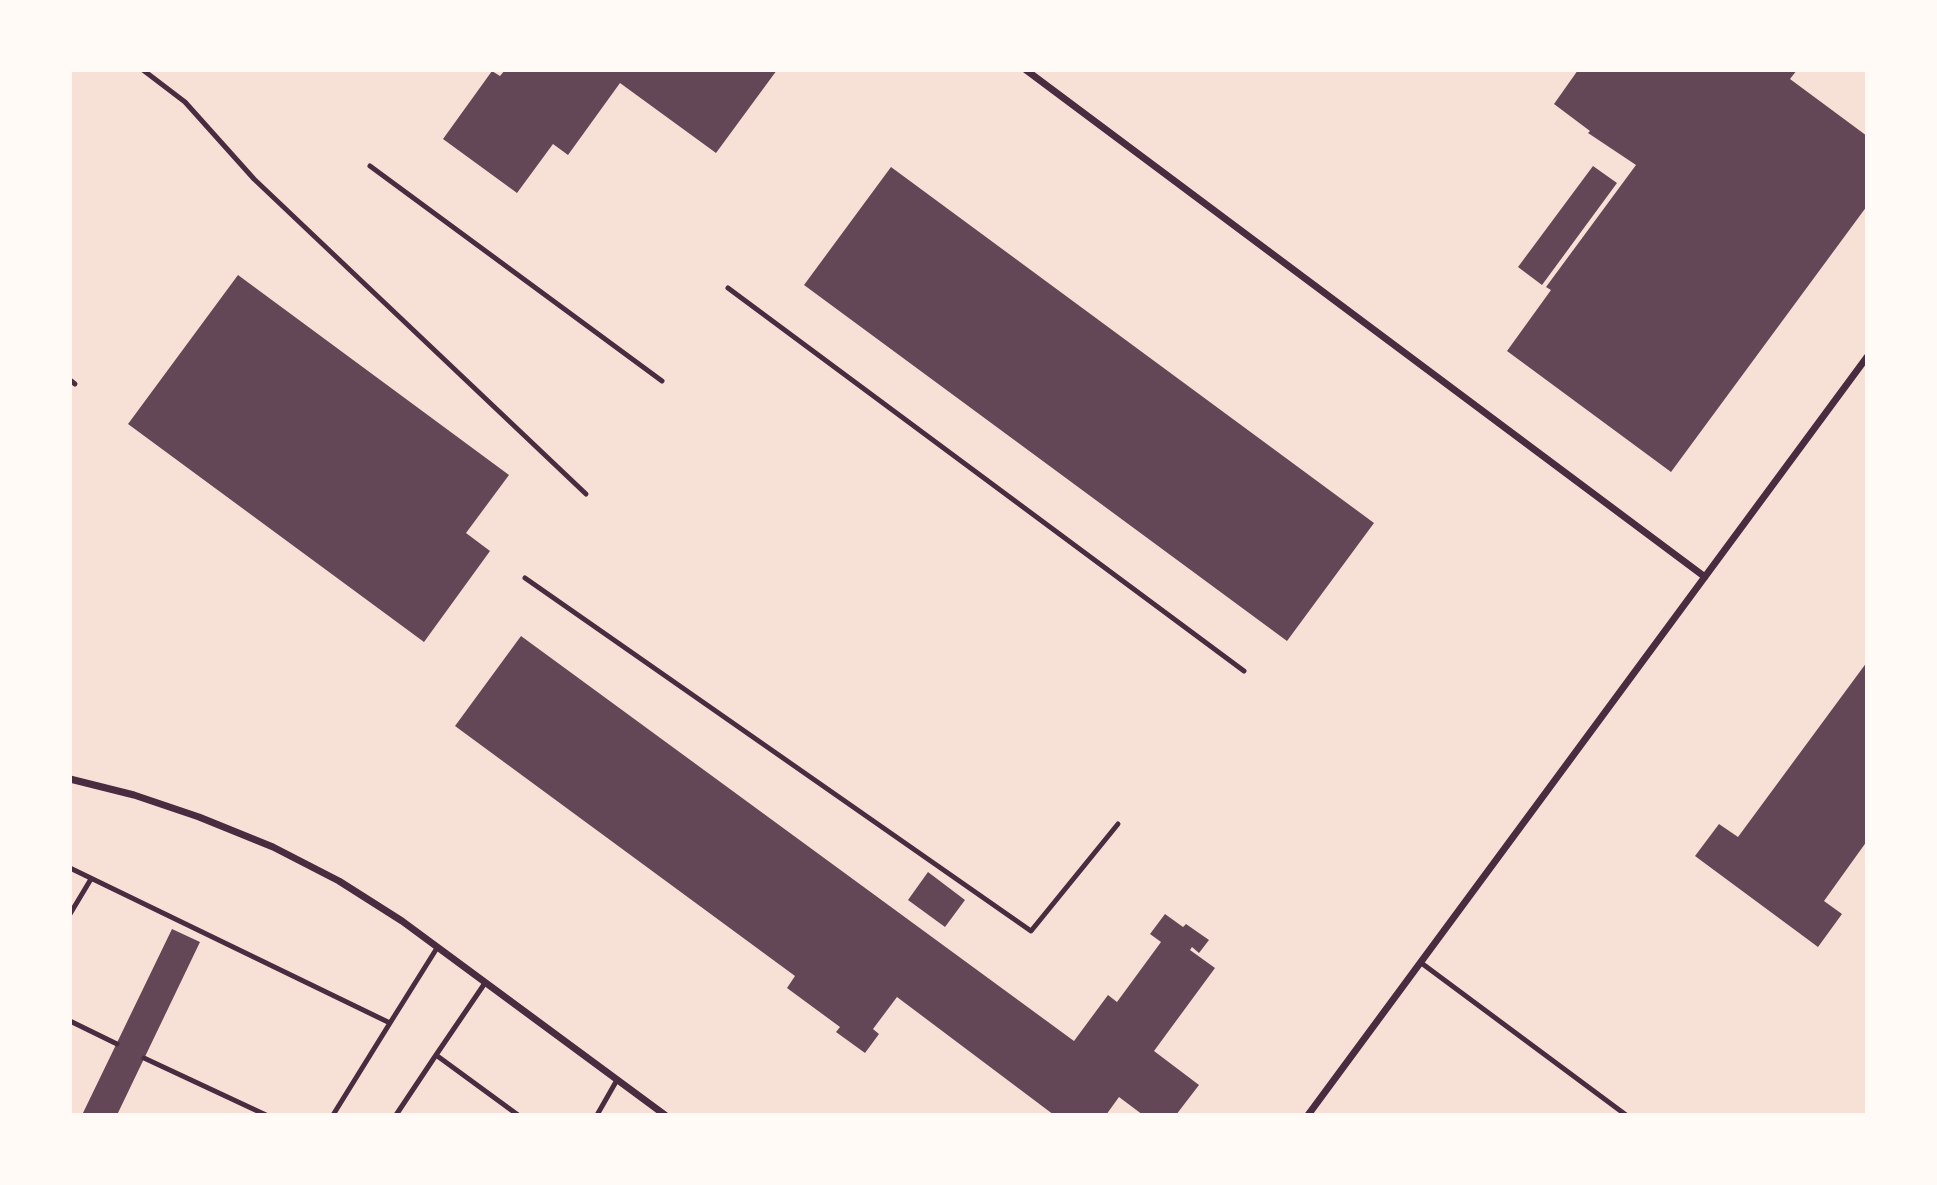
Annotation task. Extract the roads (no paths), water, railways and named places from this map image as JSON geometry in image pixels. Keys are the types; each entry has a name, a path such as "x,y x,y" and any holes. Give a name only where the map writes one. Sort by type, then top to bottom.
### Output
{"street":[{"path":"1026,70 1705,577"},
{"path":"1308,1115 1867,357"},
{"path":"70,779 167,805 273,847 368,898 665,1115"}],"lane":[{"path":"143,70 186,102 254,179 586,494"},
{"path":"370,166 662,381"},
{"path":"728,288 1244,671"},
{"path":"525,578 1031,931 1118,824"},
{"path":"70,868 390,1023"},
{"path":"70,914 91,879"},
{"path":"333,1115 437,948"},
{"path":"1420,962 1626,1115"},
{"path":"396,1115 485,983"},
{"path":"70,1021 117,1044"},
{"path":"436,1055 518,1115"},
{"path":"144,1058 266,1115"},
{"path":"597,1115 617,1080"}]}
